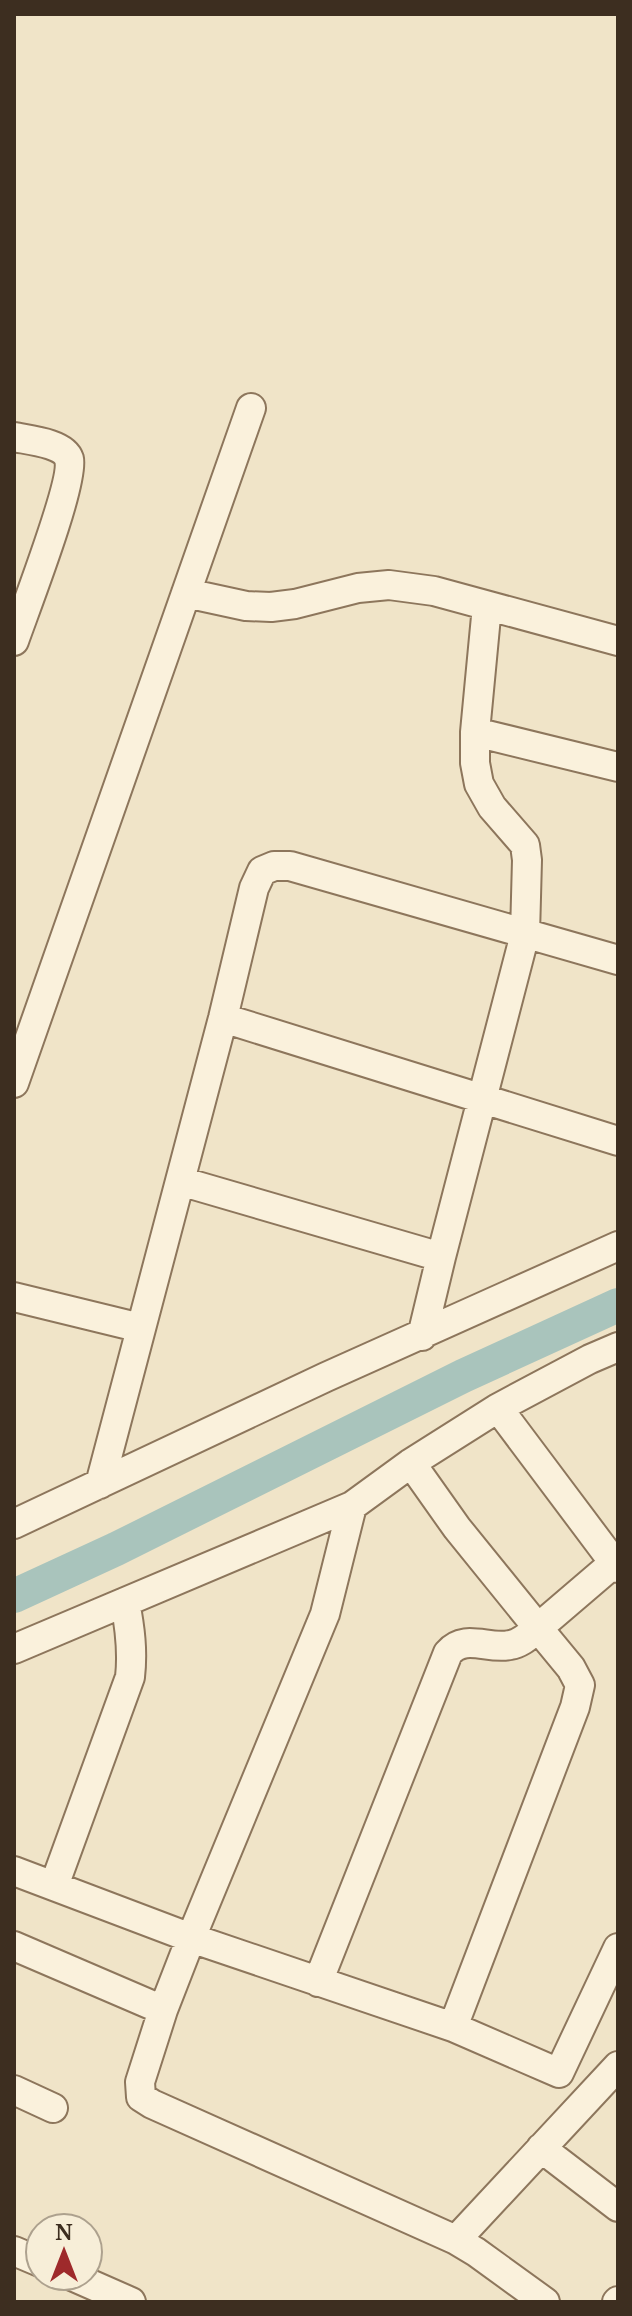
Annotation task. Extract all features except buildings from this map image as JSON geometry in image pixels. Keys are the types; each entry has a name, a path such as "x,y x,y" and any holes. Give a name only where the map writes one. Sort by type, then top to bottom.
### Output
{"street":[{"path":"14,1083 251,408"},
{"path":"14,437 63,449 69,458 69,469 56,523 14,641"},
{"path":"186,593 246,606 271,607 358,588 389,585 434,591 618,641"},
{"path":"422,1336 525,934 525,845 492,807 479,784 475,763 487,606"},
{"path":"475,732 618,767"},
{"path":"100,1484 223,1018 254,888 262,871 274,866 290,866 618,960"},
{"path":"223,1018 618,1141"},
{"path":"180,1181 441,1257"},
{"path":"14,1524 326,1377 618,1246"},
{"path":"14,1297 141,1328"},
{"path":"14,1649 352,1506 411,1463 498,1408 618,1347"},
{"path":"318,1982 448,1653 454,1645 464,1642 498,1646 523,1641 616,1566 498,1408"},
{"path":"411,1463 457,1528 571,1668 580,1685 453,2027"},
{"path":"352,1506 325,1614 163,2010 140,2082 141,2097 456,2240 545,2302"},
{"path":"54,1886 130,1677 132,1637 125,1602"},
{"path":"14,1871 191,1938 453,2027 559,2073 609,2082"},
{"path":"14,1946 163,2010"},
{"path":"559,2073 618,1948"},
{"path":"456,2240 541,2148 609,2082"},
{"path":"14,2090 53,2108"},
{"path":"541,2148 618,2207"},
{"path":"104,2290 131,2302"}],"waterway":[{"path":"14,1596 116,1549 463,1376 618,1305"}]}
